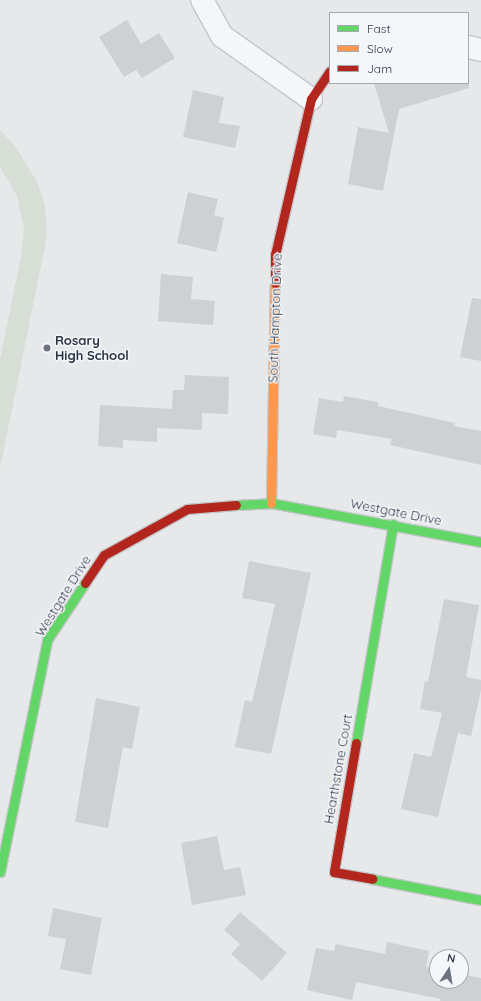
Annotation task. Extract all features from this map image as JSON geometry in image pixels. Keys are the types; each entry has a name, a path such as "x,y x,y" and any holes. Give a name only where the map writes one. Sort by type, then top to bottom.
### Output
{"street":[{"path":"202,0 222,36 311,99"},
{"path":"469,47 481,50"},
{"name":"South Hampton Drive","path":"271,503 275,255 311,99 329,72"},
{"name":"Westgate Drive","path":"0,872 47,640 104,555 187,509 271,503 393,524 481,542"},
{"name":"Hearthstone Court","path":"393,524 334,872 481,900"}],"shaded area":[{"path":"0,130 16,147 38,184 45,205 47,236 0,468 0,359 21,257 24,229 17,196 0,167"}],"building":[{"path":"127,20 141,44 159,33 175,58 142,78 136,70 124,77 99,37"},
{"path":"374,84 469,84 469,88 399,109 383,191 348,184 358,127 389,133"},
{"path":"193,90 224,97 219,123 240,126 235,148 183,137"},
{"path":"188,192 218,199 214,215 224,218 216,252 177,243"},
{"path":"161,274 193,277 191,299 215,301 213,325 158,321"},
{"path":"472,298 481,299 481,361 460,357"},
{"path":"185,375 229,377 228,414 202,413 202,430 157,428 157,442 123,440 123,448 98,446 100,405 172,409 173,390 184,390"},
{"path":"344,396 378,402 378,406 455,423 454,426 481,431 481,465 390,445 392,439 337,430 336,438 313,434 319,398 343,402"},
{"path":"249,561 311,573 271,754 235,747 245,700 252,702 275,604 242,598"},
{"path":"444,599 479,605 466,677 481,680 481,690 471,736 458,733 438,817 401,809 414,753 431,757 442,713 420,709 425,681 428,682"},
{"path":"96,698 140,707 132,749 123,747 108,828 75,822"},
{"path":"217,836 224,870 240,867 246,895 192,905 181,843"},
{"path":"53,908 102,918 91,975 60,969 66,939 48,936"},
{"path":"240,912 287,953 262,981 231,954 240,944 224,930"},
{"path":"387,942 429,951 426,967 429,968 429,989 469,989 469,976 481,978 481,1001 440,1001 441,999 356,982 352,1000 307,990 316,948 334,951 336,944 385,954"}],"traffic: fast":[{"path":"236,505 271,503 481,542"},
{"path":"356,743 393,524"},
{"path":"0,872 47,640 85,583"},
{"path":"372,879 481,900"}],"traffic: slow":[{"path":"271,503 275,283"}],"traffic: jam":[{"path":"275,283 275,255 311,99 329,72"},
{"path":"85,583 104,555 187,509 236,505"},
{"path":"356,743 334,872 372,879"}],"place":[{"name":"Rosary High School","path":"47,348"}]}
